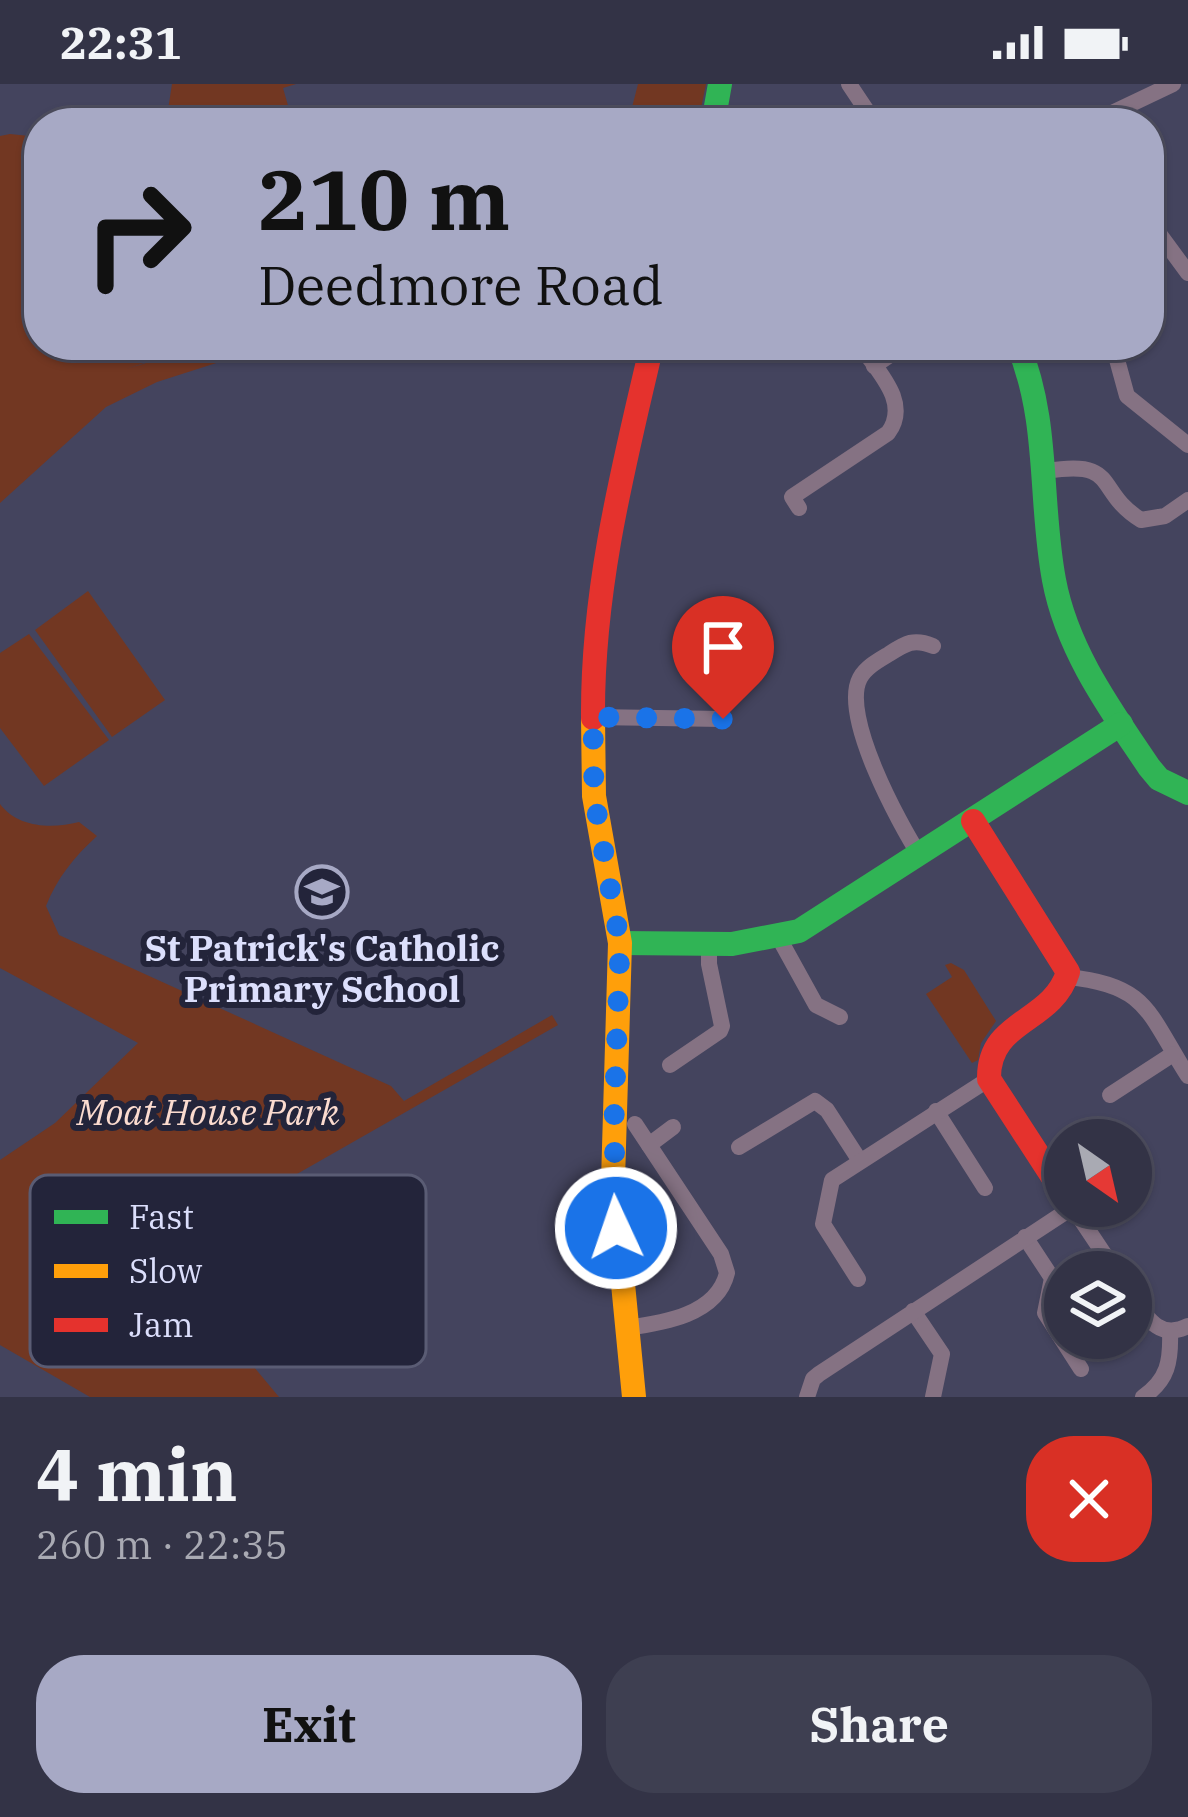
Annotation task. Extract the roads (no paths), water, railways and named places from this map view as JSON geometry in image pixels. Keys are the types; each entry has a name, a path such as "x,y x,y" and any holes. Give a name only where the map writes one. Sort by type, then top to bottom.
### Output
{"street":[{"path":"1124,108 1173,84"},
{"path":"1164,246 1188,273"},
{"path":"634,1397 613,1181 620,944 594,796 593,667 609,528 648,360"},
{"path":"799,508 792,497 895,424 896,401 870,360"},
{"path":"874,365 882,360"},
{"path":"1024,360 1038,397 1052,573 1076,651 1160,779 1188,793"},
{"path":"1117,360 1127,396 1188,445"},
{"path":"1047,471 1088,467 1142,520 1165,516 1188,500"},
{"path":"920,856 871,760 857,687 865,671 906,643 932,646"},
{"path":"593,717 723,719"},
{"path":"620,944 709,946 779,938 820,920 1121,724"},
{"path":"974,821 1066,964 1068,977 1056,1002 998,1040 986,1064 989,1079 1044,1164"},
{"path":"779,938 816,1005 840,1017"},
{"path":"670,1065 722,1026 709,946"},
{"path":"1068,977 1112,983 1130,991 1188,1076"},
{"path":"1110,1095 1174,1054"},
{"path":"858,1280 825,1228 832,1180 989,1079"},
{"path":"739,1148 815,1101 827,1110 860,1161"},
{"path":"936,1111 985,1188"},
{"path":"626,1328 682,1317 718,1293 727,1273 721,1254 635,1124"},
{"path":"649,1144 673,1127"},
{"path":"807,1397 812,1378 1044,1225"},
{"path":"1025,1238 1052,1278 1045,1313 1081,1369"},
{"path":"913,1311 942,1354 933,1397"},
{"path":"1143,1397 1158,1387 1167,1372 1179,1329"}],"place":[{"name":"St Patrick's Catholic Primary School","path":"322,892"}],"park label":[{"name":"Moat House Park","path":"208,1112"}]}
